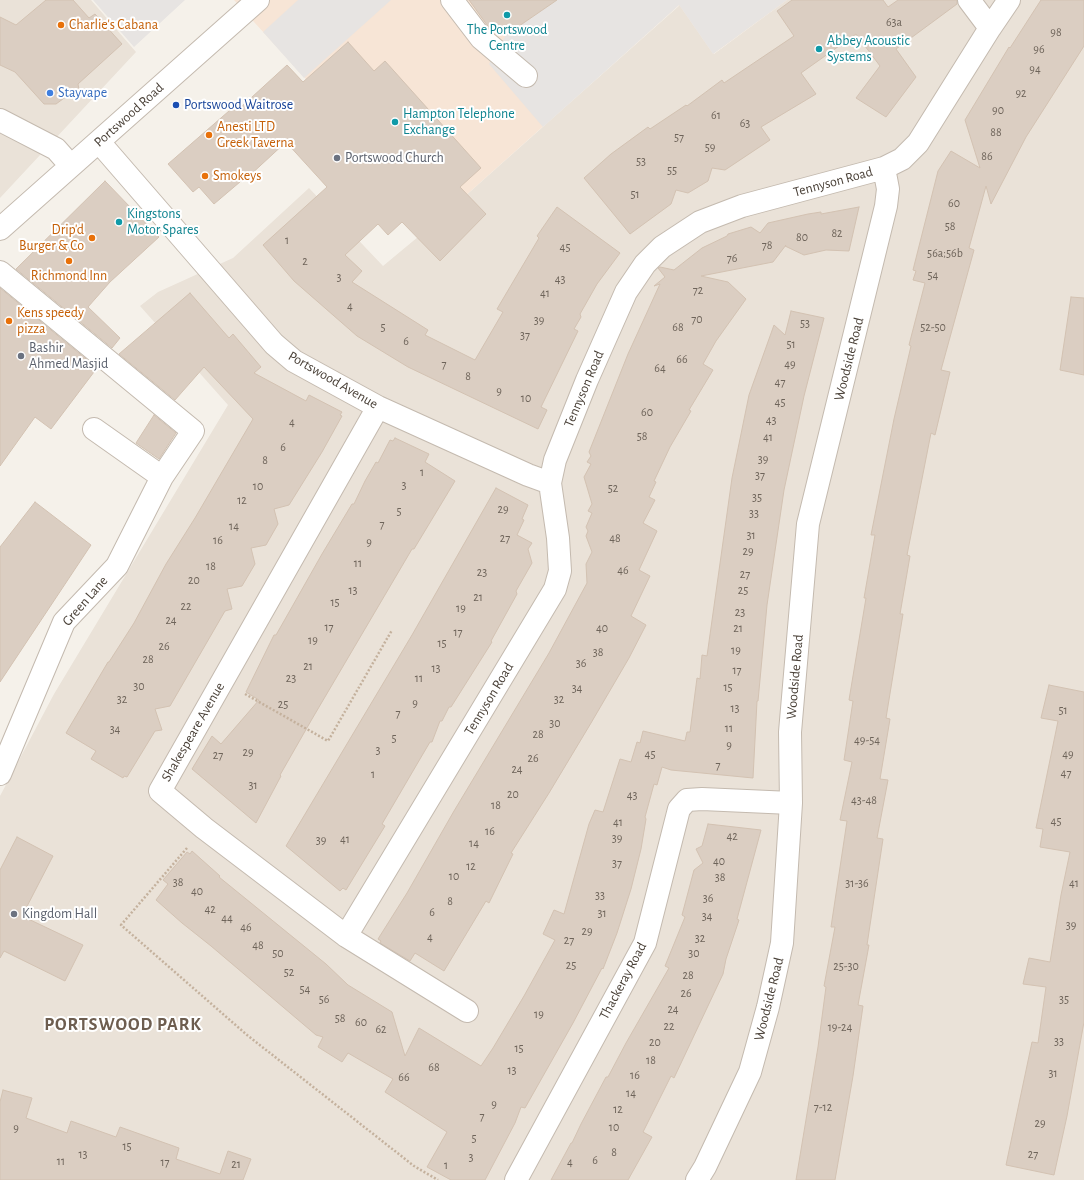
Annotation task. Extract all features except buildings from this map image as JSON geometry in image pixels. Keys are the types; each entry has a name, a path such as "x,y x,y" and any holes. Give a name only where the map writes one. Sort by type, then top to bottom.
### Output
{"street":[{"name":"Portswood Road","path":"0,229 258,0"},
{"path":"452,0 481,38 526,76"},
{"path":"969,0 990,28"},
{"name":"Tennyson Road","path":"346,936 555,590 560,571 558,538 550,483 555,460 587,380 626,292 645,264 662,247 700,222 742,206 884,168 902,159 918,143 1009,0"},
{"path":"0,120 56,149 71,166"},
{"name":"Portswood Avenue","path":"99,142 274,344 294,361 378,407 528,475 550,483"},
{"name":"Woodside Road","path":"697,1180 705,1167 750,1072 768,1007 782,943 791,804 790,732 808,524 886,206 888,189 884,168"},
{"name":"Green Lane","path":"0,272 193,431 162,477 116,566 64,622 0,774"},
{"name":"Shakespeare Avenue","path":"378,407 160,792 204,828 346,936 467,1011"},
{"path":"94,429 162,477"},
{"name":"Thackeray Road","path":"516,1180 645,943 679,809 687,800 702,798 791,804"}],"path":[{"path":"222,681 328,741 392,630"},
{"path":"204,828 121,925 247,1035 414,1166 438,1180"}],"shaded area":[{"path":"0,0 91,0 136,52 0,198"},
{"path":"93,0 185,0 134,47"},
{"path":"234,0 787,0 713,54 679,5 436,222"},
{"path":"298,0 391,0 304,78 263,32"},
{"path":"557,0 787,0 713,54 679,5 543,127 489,64 506,35"},
{"path":"787,0 1084,0 1084,1180 0,1180 0,796 54,694 228,405 140,306 158,292 233,258 309,188 383,266 436,222 680,5 714,54"}],"place":[{"name":"The Portswood Centre","path":"507,15"},
{"name":"Charlie's Cabana","path":"61,25"},
{"name":"Abbey Acoustic Systems","path":"819,49"},
{"name":"Stayvape","path":"50,93"},
{"name":"Portswood Waitrose","path":"176,105"},
{"name":"Hampton Telephone Exchange","path":"395,122"},
{"name":"Anesti LTD Greek Taverna","path":"209,135"},
{"name":"Portswood Church","path":"337,158"},
{"name":"Smokeys","path":"205,176"},
{"name":"Kingstons Motor Spares","path":"119,222"},
{"name":"Drip'd Burger & Co","path":"92,238"},
{"name":"Richmond Inn","path":"69,261"},
{"name":"Kens speedy pizza","path":"9,321"},
{"name":"Bashir Ahmed Masjid","path":"21,356"},
{"name":"Kingdom Hall","path":"14,914"}],"district":[{"name":"PORTSWOOD PARK","path":"123,1025"}]}
